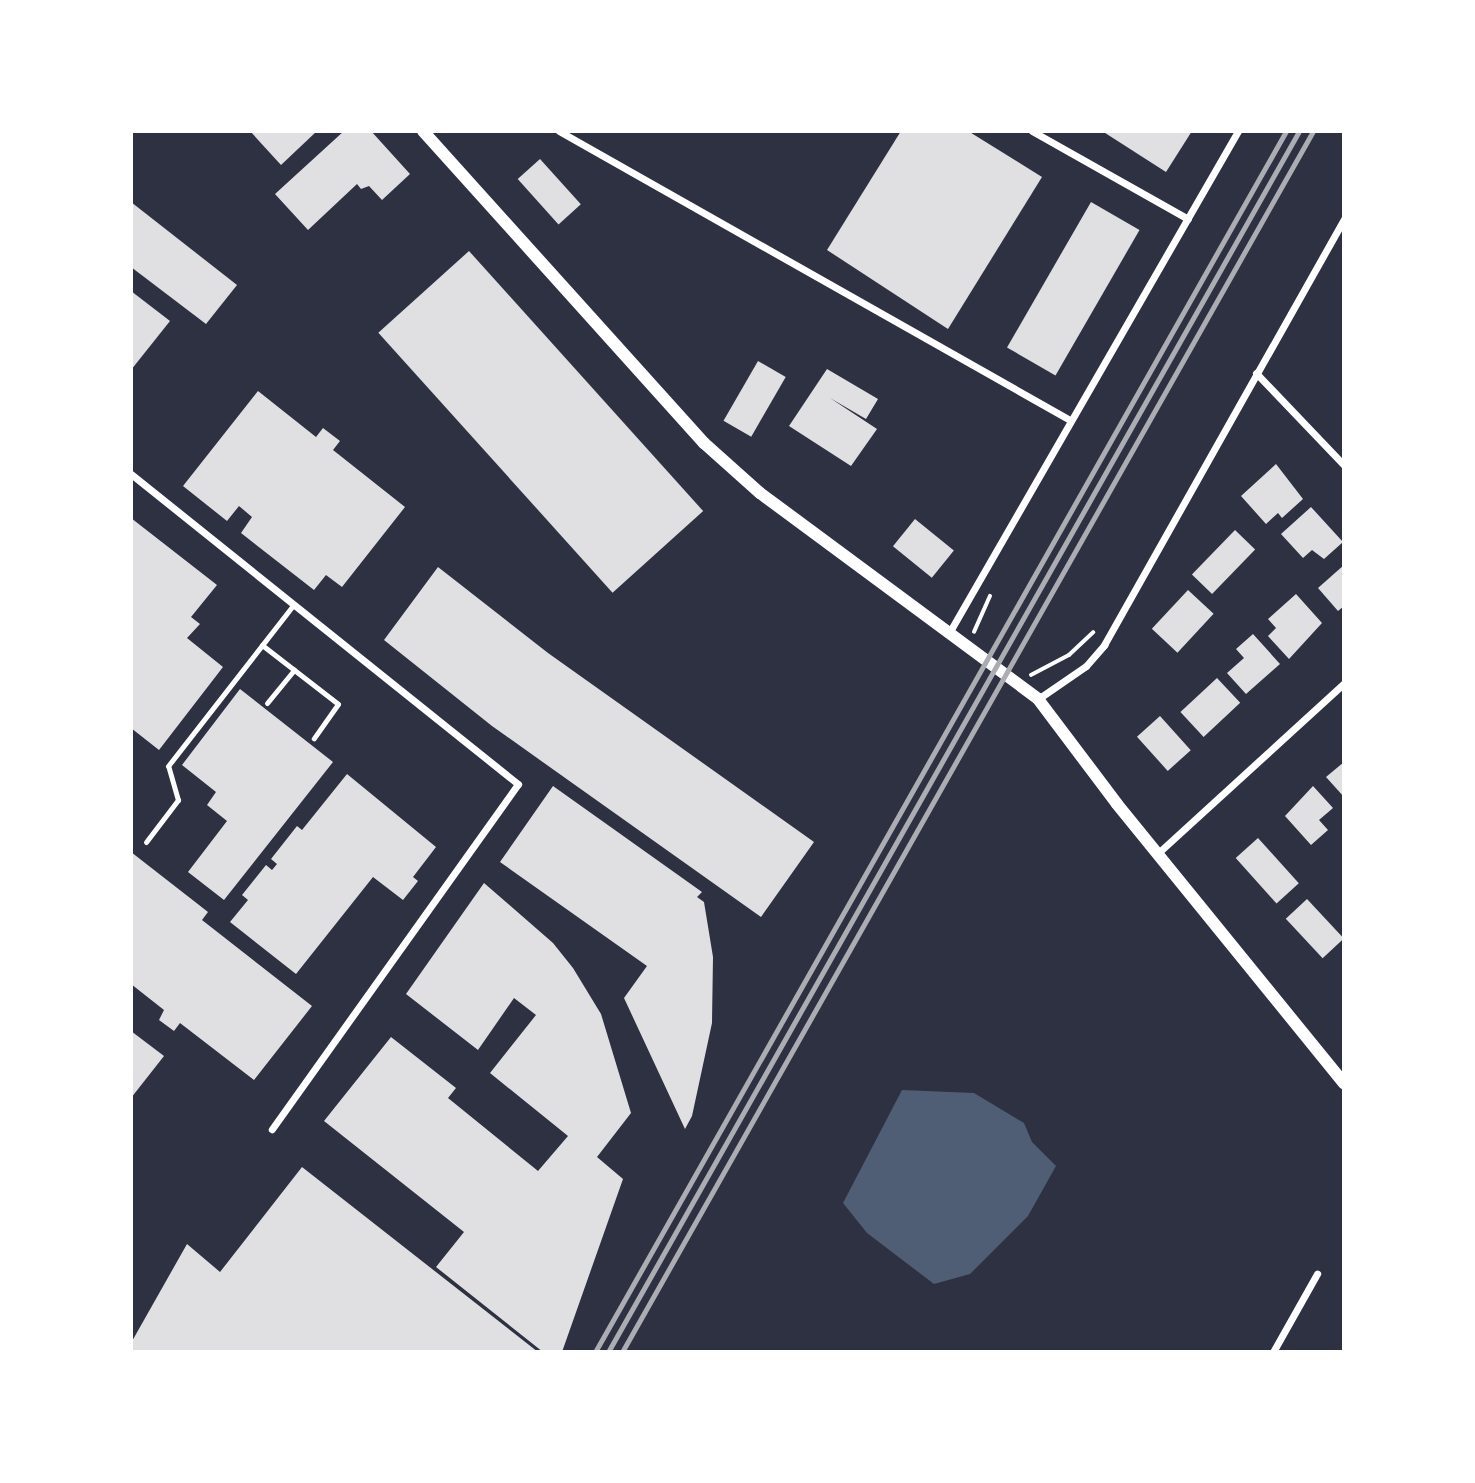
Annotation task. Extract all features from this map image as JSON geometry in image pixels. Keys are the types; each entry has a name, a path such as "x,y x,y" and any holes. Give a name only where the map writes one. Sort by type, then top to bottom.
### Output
{"street":[{"path":"559,131 1070,420"},
{"path":"1032,131 1188,219"},
{"path":"949,633 1238,131"},
{"path":"425,132 720,458 760,493 1038,699 1157,854 1344,1083"},
{"path":"1038,699 1086,666 1104,645 1344,219"},
{"path":"1256,373 1344,465"},
{"path":"131,474 518,783 272,1129"},
{"path":"1157,854 1344,683"},
{"path":"1273,1352 1317,1274"}],"lane":[{"path":"146,842 178,800 168,766 294,604"},
{"path":"262,645 338,704 314,738"},
{"path":"267,703 294,670"}],"path":[{"path":"978,640 975,625 990,596"},
{"path":"1026,674 1038,674 1069,655 1097,625"}],"water":[{"path":"902,1090 974,1093 1024,1123 1032,1142 1056,1166 1028,1216 970,1274 934,1284 867,1233 843,1203"}],"building":[{"path":"250,131 317,131 281,165"},
{"path":"344,131 371,131 410,174 382,200 369,186 361,189 357,184 308,230 275,194"},
{"path":"901,131 968,131 1042,177 948,329 827,250"},
{"path":"1102,131 1192,131 1166,172"},
{"path":"540,159 581,204 559,224 518,179"},
{"path":"131,202 237,285 206,324 131,267"},
{"path":"1091,202 1139,230 1055,375 1007,347"},
{"path":"469,251 703,511 613,593 378,333"},
{"path":"131,291 170,321 131,370"},
{"path":"758,361 786,377 751,437 724,421"},
{"path":"827,369 878,399 866,419 830,398 877,429 851,466 789,426"},
{"path":"258,391 316,437 323,428 340,441 333,450 405,507 342,587 326,575 314,590 241,533 252,517 239,506 227,521 183,486"},
{"path":"1276,464 1303,499 1282,518 1278,513 1266,524 1241,496"},
{"path":"1311,507 1343,542 1324,559 1312,550 1303,558 1281,534"},
{"path":"131,518 217,585 191,617 200,624 187,638 223,667 159,750 131,728"},
{"path":"915,519 954,550 932,578 893,546"},
{"path":"1235,530 1255,549 1212,594 1192,575"},
{"path":"1344,565 1344,606 1338,611 1318,588"},
{"path":"438,567 548,653 814,842 761,917 492,726 384,640"},
{"path":"1188,590 1214,614 1177,653 1152,629"},
{"path":"1296,594 1322,623 1289,659 1268,636 1276,628 1268,619"},
{"path":"1253,634 1280,664 1246,694 1227,673 1244,658 1236,649"},
{"path":"1217,678 1240,703 1204,737 1180,712"},
{"path":"240,689 333,762 224,900 188,872 227,821 207,805 216,792 182,765"},
{"path":"1160,716 1191,750 1168,771 1137,737"},
{"path":"1344,762 1344,797 1326,777"},
{"path":"347,774 436,847 413,877 418,881 403,900 373,877 296,974 230,922 248,900 242,895 266,865 272,870 277,864 271,859 297,826 302,830"},
{"path":"553,786 702,892 697,897 704,902 713,957 712,1023 692,1116 685,1129 624,998 647,966 500,862"},
{"path":"1313,786 1333,808 1319,820 1328,830 1311,845 1285,816"},
{"path":"1258,838 1299,883 1277,903 1236,858"},
{"path":"131,852 208,912 202,920 312,1006 254,1080 180,1023 174,1031 159,1020 164,1010 131,984"},
{"path":"484,883 553,943 573,968 601,1014 631,1113 597,1157 623,1179 562,1352 543,1352 436,1267 464,1232 324,1121 391,1037 456,1088 448,1098 538,1171 568,1136 490,1073 536,1015 514,998 478,1050 406,994"},
{"path":"1307,899 1344,938 1323,958 1286,919"},
{"path":"131,1031 164,1056 131,1098"},
{"path":"302,1167 538,1352 131,1352 131,1343 187,1244 220,1272"}],"railway":[{"path":"595,1352 1286,131"},
{"path":"608,1352 1299,131"},
{"path":"622,1352 1313,131"}]}
